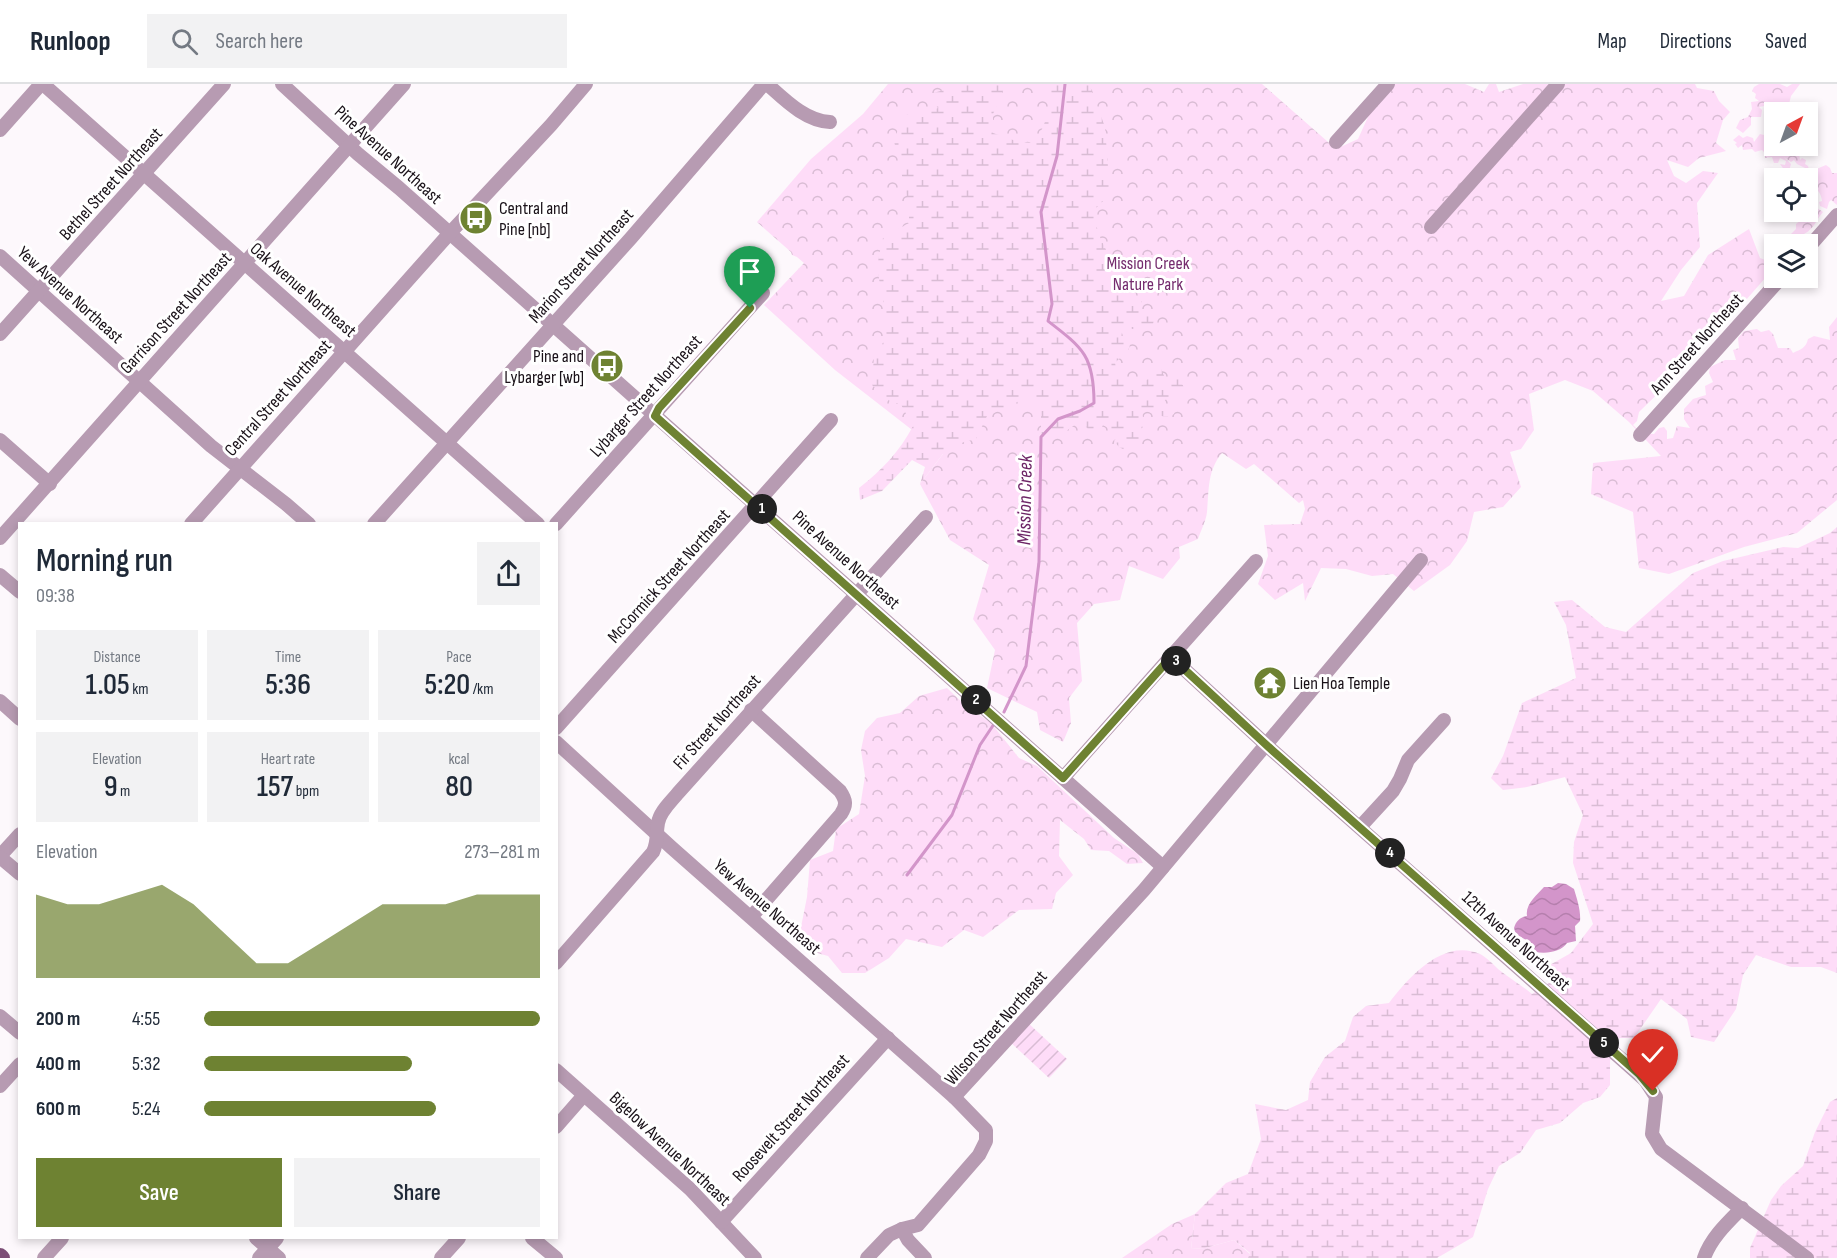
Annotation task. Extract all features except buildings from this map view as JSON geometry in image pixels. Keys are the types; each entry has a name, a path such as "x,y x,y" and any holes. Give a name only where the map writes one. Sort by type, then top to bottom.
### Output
{"street":[{"path":"0,130 42,84"},
{"name":"Oak Avenue Northeast","path":"42,84 536,522"},
{"name":"Bethel Street Northeast","path":"0,334 224,84"},
{"name":"Pine Avenue Northeast","path":"282,84 1063,778 1167,863"},
{"name":"Garrison Street Northeast","path":"0,538 404,84"},
{"name":"Central Street Northeast","path":"193,522 586,84"},
{"path":"766,84 805,114 823,122 830,122"},
{"name":"Marion Street Northeast","path":"376,522 554,325 766,84"},
{"path":"1336,142 1388,84"},
{"path":"1431,227 1558,84"},
{"path":"1818,237 1837,215"},
{"name":"Yew Avenue Northeast","path":"0,256 212,446 307,522"},
{"name":"Ann Street Northeast","path":"1640,435 1772,288"},
{"name":"Lybarger Street Northeast","path":"558,522 764,293"},
{"name":"McCormick Street Northeast","path":"558,726 831,420"},
{"path":"0,440 50,484"},
{"name":"Fir Street Northeast","path":"558,961 653,852 658,843 661,814 751,710 926,517"},
{"name":"Wilson Street Northeast","path":"867,1258 890,1235 918,1225 979,1155 986,1141 986,1130 954,1097 1167,863 1421,560"},
{"path":"1063,778 1256,561"},
{"path":"0,575 18,590"},
{"name":"12th Avenue Northeast","path":"1171,657 1645,1080 1656,1097 1652,1134 1661,1149 1808,1258"},
{"path":"0,701 18,718"},
{"path":"751,710 846,799 845,807 752,916"},
{"path":"1360,827 1393,791 1408,760 1444,720"},
{"name":"Yew Avenue Northeast","path":"558,744 954,1097"},
{"path":"18,836 0,857 18,872"},
{"path":"0,1016 18,1031"},
{"name":"Roosevelt Street Northeast","path":"721,1222 888,1038"},
{"path":"0,1086 18,1066"},
{"name":"Bigelow Avenue Northeast","path":"558,1072 670,1170 755,1258"},
{"path":"558,1125 584,1095"},
{"path":"1704,1258 1709,1246 1742,1209"},
{"path":"902,1229 908,1240 925,1258"},
{"path":"44,1258 61,1239"},
{"path":"441,1258 458,1239"},
{"path":"533,1239 556,1258"},
{"path":"268,1248 279,1258"}],"green space":[{"name":"Mission Creek Nature Park","path":"888,84 1262,84 1336,149 1358,139 1377,97 1387,84 1465,84 1484,92 1489,84 1496,84 1499,92 1523,84 1695,84 1697,88 1714,91 1719,101 1730,112 1723,120 1716,143 1726,151 1699,158 1688,167 1667,160 1674,176 1686,183 1703,171 1718,173 1697,203 1700,247 1681,270 1661,301 1684,296 1708,255 1749,229 1760,258 1764,260 1764,279 1738,309 1704,337 1684,368 1639,412 1637,421 1633,425 1641,433 1654,434 1659,428 1664,427 1667,431 1667,439 1673,438 1677,426 1690,428 1684,419 1684,409 1693,399 1706,395 1705,386 1713,382 1709,373 1710,367 1725,360 1736,360 1733,350 1739,348 1738,338 1744,331 1769,330 1778,348 1790,348 1793,353 1803,348 1808,339 1814,336 1830,340 1829,327 1837,317 1837,500 1797,533 1744,547 1669,574 1639,568 1633,512 1591,494 1593,463 1661,456 1629,422 1593,391 1565,380 1529,394 1534,430 1521,449 1510,452 1521,487 1503,507 1474,512 1467,541 1450,565 1414,591 1393,574 1372,576 1346,569 1321,568 1305,601 1303,583 1275,600 1258,584 1268,556 1264,525 1300,524 1305,509 1303,500 1299,503 1254,464 1246,469 1222,453 1211,474 1206,515 1198,539 1179,547 1180,558 1163,579 1129,566 1120,600 1094,604 1077,623 1082,681 1069,698 1071,723 1063,742 1040,730 1037,712 987,688 995,650 973,619 989,565 950,540 920,484 943,454 835,370 764,305 804,263 792,255 757,222 811,159 863,114"},
{"path":"945,84 1006,84 993,114 993,133 1019,142 1033,143 1047,115 1050,100 1049,84 1089,84 1105,127 1110,194 1096,208 1098,233 1109,257 1115,283 1123,285 1127,292 1132,291 1142,302 1140,310 1153,314 1155,319 1147,331 1126,328 1122,332 1121,338 1130,343 1130,346 1115,363 1117,373 1130,388 1139,388 1155,371 1161,369 1165,378 1178,378 1184,387 1180,398 1167,398 1162,404 1163,410 1169,412 1175,409 1174,414 1163,416 1143,410 1144,421 1139,432 1136,450 1129,452 1119,447 1114,441 1117,437 1114,431 1103,425 1099,433 1093,437 1085,425 1076,424 1062,434 1041,437 1041,407 1028,397 987,416 976,439 949,446 920,484 925,467 912,460 882,491 860,500 859,488 890,460 913,426 900,403 892,403 872,385 874,356 881,347 886,327 878,270 880,250 883,238 909,223 909,206 894,141 903,115 925,113 938,108 926,95 944,90"},
{"path":"1759,84 1780,84 1787,87 1800,84 1790,102 1764,102 1764,106 1759,107 1762,110 1761,117 1751,117 1751,125 1743,133 1736,128 1740,120 1748,117 1752,109 1751,102 1759,101 1752,91"},
{"path":"1760,134 1764,135 1764,152 1762,150 1755,152 1752,149 1743,150 1742,145 1738,148 1735,144 1737,143 1733,140 1739,135 1743,138 1747,136 1753,138 1754,142"},
{"path":"1765,156 1799,156 1800,160 1802,158 1806,160 1805,164 1808,168 1784,157 1791,164 1790,168 1783,168 1780,164 1785,165 1786,161 1780,158 1778,163 1774,163 1772,157 1765,158"},
{"path":"1826,165 1832,173 1837,173 1837,205 1831,200 1827,209 1820,206 1819,202 1822,201 1818,191 1818,168"},
{"path":"1818,209 1823,212 1818,220"},
{"path":"1816,222 1804,234 1791,234 1796,229 1796,224"},
{"path":"1837,527 1837,973 1821,967 1791,967 1756,955 1743,975 1736,1009 1714,1042 1691,1037 1687,1019 1661,999 1634,1038 1619,1038 1610,1061 1610,1085 1600,1097 1583,1103 1560,1123 1536,1130 1520,1153 1499,1166 1488,1189 1473,1237 1437,1258 1248,1258 1250,1253 1234,1240 1205,1248 1191,1249 1195,1214 1226,1183 1248,1174 1261,1139 1255,1104 1286,1110 1308,1100 1310,1082 1325,1057 1345,1041 1353,1017 1366,1006 1389,1003 1406,982 1428,963 1453,951 1466,950 1480,954 1532,994 1555,979 1548,966 1571,953 1593,924 1573,863 1574,842 1583,815 1565,777 1527,787 1503,790 1491,778 1503,756 1522,703 1576,678 1566,625 1554,602 1572,600 1605,627 1626,632 1693,573 1723,561 1783,547 1798,548 1830,533"},
{"path":"947,688 966,706 991,723 1019,758 1037,766 1114,838 1138,854 1143,863 1127,864 1109,851 1091,850 1084,839 1060,820 1059,856 1073,875 1056,893 1052,909 1019,910 983,937 964,930 942,947 906,939 889,958 865,973 842,973 828,956 817,953 800,932 807,897 810,860 833,851 836,829 859,814 865,776 861,750 865,731 877,718 900,713 919,696"},
{"path":"1027,1022 1067,1059 1049,1078 1009,1041"},
{"path":"1837,1098 1837,1258 1750,1258 1750,1248 1771,1200 1781,1186 1803,1166 1815,1132 1830,1102"},
{"path":"1195,1214 1191,1249 1205,1248 1234,1240 1250,1254 1248,1258 1122,1258 1172,1224"}],"water":[{"path":"1558,883 1566,884 1574,889 1580,917 1580,921 1575,926 1576,941 1567,943 1564,947 1554,951 1543,953 1532,951 1528,949 1526,940 1521,937 1517,938 1514,928 1520,918 1527,916 1530,904 1544,887 1552,887"}],"waterway":[{"name":"Mission Creek","path":"1004,712 1026,666 1039,562 1041,437 1058,419 1094,403 1092,374 1084,354 1078,346 1048,321 1052,304 1041,212 1057,156 1065,84"},
{"name":"Mission Creek","path":"907,875 952,815 980,745 994,724"}],"place":[{"name":"Central and Pine [nb]","path":"476,218"},
{"name":"Pine and Lybarger [wb]","path":"607,366"},
{"name":"Lien Hoa Temple","path":"1270,683"}],"route":[{"path":"750,308 659,408 655,416 1063,778 1171,657 1267,743 1273,751 1639,1074 1653,1091"}]}
